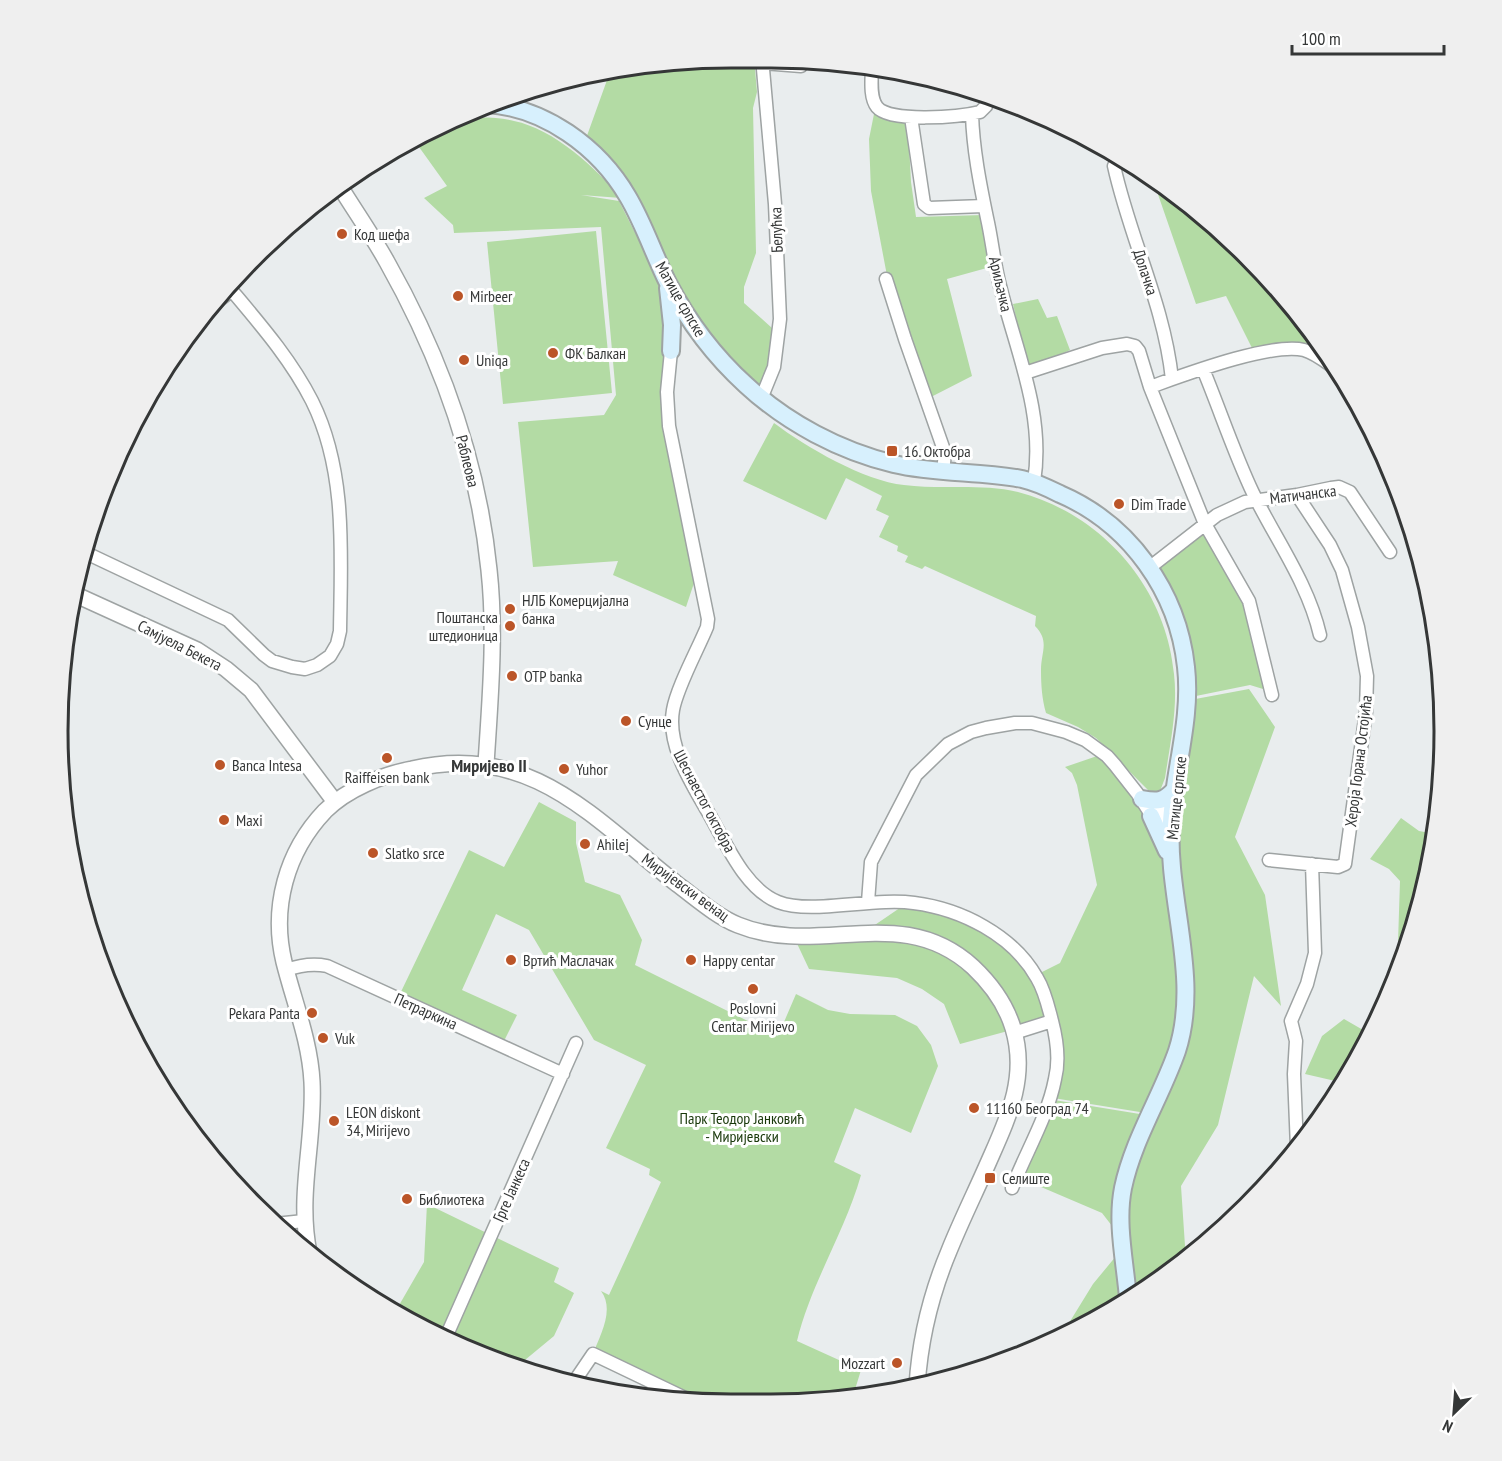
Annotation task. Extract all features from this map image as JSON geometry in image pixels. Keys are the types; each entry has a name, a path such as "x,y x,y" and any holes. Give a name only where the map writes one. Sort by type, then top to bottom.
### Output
{"main road":[{"name":"Матице српске","path":"506,107 532,114 584,144 619,182 646,231 667,281 690,322 726,366 761,399 802,426 847,449 898,465 943,472 1002,476 1034,482 1077,501 1108,522 1139,554 1172,611 1182,640 1187,699 1171,818 1172,861 1185,975 1184,1023 1171,1067 1131,1160 1123,1191 1122,1232 1127,1290"},
{"path":"667,281 673,344"},
{"path":"673,344 679,325 690,322"},
{"path":"673,344 687,341 706,342"},
{"path":"1142,799 1154,802 1163,801 1175,789"},
{"path":"1151,816 1172,861"}],"street":[{"name":"Белућка","path":"761,399 774,367 780,319 775,204 762,68"},
{"path":"872,75 874,102 883,112 895,116 972,114 980,112 986,104"},
{"name":"Ариљачка","path":"972,114 972,134 1000,286 1034,409 1036,433 1034,482"},
{"path":"911,117 924,204 929,208 984,206"},
{"name":"Долачка","path":"1114,166 1166,332 1172,379"},
{"name":"Раблеова","path":"344,193 387,262 427,341 468,454 486,545 491,591 491,694 486,764"},
{"path":"886,279 945,453 943,472"},
{"path":"91,555 228,620 257,650 272,661 305,669 317,665 330,656 338,644 341,531 338,490 324,429 312,401 293,368 271,337 233,292"},
{"name":"Шеснаестог октобра","path":"673,344 667,392 669,426 708,619 707,627 673,706 672,729 679,756 702,801 745,875 763,893 779,902 797,906 868,902 913,903 941,908 1003,938 1037,978 1052,1021"},
{"path":"1025,373 1102,348 1127,344 1135,346 1139,351 1150,387 1205,524 1249,601 1272,695"},
{"path":"1150,387 1255,354 1290,349 1310,352 1321,359"},
{"name":"Матичанска","path":"1203,369 1256,499 1293,565 1311,606 1320,635"},
{"name":"Матичанска","path":"1149,568 1226,510 1256,499 1297,495 1339,487 1350,492 1390,552"},
{"name":"Хероја Горана Остојића","path":"1269,860 1343,866 1346,861 1366,712 1367,676 1358,627 1342,570 1330,545 1297,495"},
{"name":"Самјуела Бекета","path":"81,597 197,650 226,669 250,690 335,802"},
{"path":"868,902 871,862 916,775 948,744 971,732 1015,723 1039,725 1074,735 1107,756 1142,799 1154,819 1164,821 1171,818"},
{"name":"Миријевски венац","path":"307,1240 304,1192 312,1098 311,1067 281,945 280,912 285,876 302,841 323,813 335,802 370,783 404,771 444,764 486,764 529,776 564,794 695,897 731,922 779,936 895,933 917,936 938,944 968,963 987,982 1005,1009 1014,1033 1019,1073 1014,1100 939,1277 926,1322 918,1377"},
{"path":"1142,799 1171,818"},
{"path":"1296,1135 1294,1074 1296,1041 1291,1020 1307,984 1315,953 1312,864"},
{"name":"Петраркина","path":"286,970 300,965 327,966 563,1074"},
{"path":"1011,1188 1050,1099 1056,1077 1058,1053 1057,1037 1052,1021 1014,1033"},
{"name":"Грге Јанкеса","path":"449,1330 576,1043"},
{"path":"288,1224 304,1221"},
{"path":"578,1376 593,1354 668,1390"},
{"path":"653,1389 655,1384"}],"green space":[{"path":"755,68 757,92 753,108 756,253 744,287 744,303 772,328 770,369 763,396 696,319 643,220 584,144 607,79 687,69"},
{"path":"876,104 885,114 908,125 911,182 916,217 984,215 994,266 947,279 972,376 931,397 888,281 871,191 869,139"},
{"path":"477,118 507,119 529,125 559,141 599,174 621,198 581,195 619,201 661,284 672,352 666,411 695,580 686,607 613,575 618,561 533,567 518,422 604,415 616,395 601,227 454,233 453,225 424,198 447,186 418,146"},
{"path":"1157,192 1209,232 1240,262 1270,293 1321,359 1310,352 1255,354 1226,296 1196,304"},
{"name":"ФК Балкан","path":"596,231 612,393 503,404 487,242"},
{"path":"1038,299 1047,318 1057,316 1070,350 1028,370 1013,304"},
{"path":"774,423 836,462 871,477 904,485 990,488 1018,492 1077,517 1102,536 1143,584 1158,612 1168,642 1174,674 1175,700 1165,778 1160,791 1155,793 1148,790 1096,738 1046,713 1041,681 1044,647 1040,631 1035,626 1036,616 925,566 922,569 905,562 908,556 897,551 898,546 879,537 889,516 876,510 882,496 846,478 826,520 743,481"},
{"path":"1209,522 1253,598 1276,693 1250,685 1191,697 1153,565"},
{"path":"1249,689 1275,727 1235,837 1265,895 1281,1006 1254,976 1218,1125 1181,1186 1185,1248 1140,1282 1069,1323 1093,1284 1126,1244 1102,1213 1020,1178 1054,1100 1152,1116 1180,1053 1173,842 1190,700"},
{"path":"1103,754 1138,797 1168,859 1180,1021 1146,1113 1047,1097 1053,1058 1053,1039 1049,1020 960,1044 944,1004 922,989 897,978 809,969 793,935 866,931 910,901 1000,936 1034,976 1060,963 1097,885 1077,785 1072,773 1065,767"},
{"name":"Парк Теодор Јанковић - Миријевски","path":"539,802 576,822 576,843 585,882 620,895 642,940 635,965 778,1036 796,994 828,1010 850,1014 895,1015 917,1026 931,1045 938,1066 911,1133 855,1108 834,1162 861,1175 811,1299 797,1341 861,1370 855,1388 772,1394 669,1390 593,1354 605,1322 607,1306 601,1291 609,1295 661,1182 649,1175 650,1169 606,1148 646,1065 594,1040 529,930 496,914 462,990 517,1015 502,1045 398,998 469,850 504,867"},
{"path":"1401,818 1419,831 1427,832 1412,902 1398,947 1400,881 1389,869 1370,859"},
{"path":"1344,1019 1363,1030 1334,1081 1305,1074 1322,1036"},
{"path":"427,1204 559,1268 554,1282 574,1293 554,1336 525,1360 477,1343 399,1305 424,1262"}],"place":[{"name":"Код шефа","path":"342,234"},
{"name":"Mirbeer","path":"458,296"},
{"name":"ФК Балкан","path":"553,353"},
{"name":"Uniqa","path":"464,360"},
{"name":"16. Октобра","path":"892,451"},
{"name":"Dim Trade","path":"1119,504"},
{"name":"НЛБ Комерцијална банка","path":"510,609"},
{"name":"Поштанска штедионица","path":"510,626"},
{"name":"OTP banka","path":"512,676"},
{"name":"Сунце","path":"626,721"},
{"name":"Raiffeisen bank","path":"387,758"},
{"name":"Banca Intesa","path":"220,765"},
{"name":"Yuhor","path":"564,769"},
{"name":"Maxi","path":"224,820"},
{"name":"Ahilej","path":"585,844"},
{"name":"Slatko srce","path":"373,853"},
{"name":"Вртић Маслачак","path":"511,960"},
{"name":"Happy centar","path":"691,960"},
{"name":"Poslovni Centar Mirijevo","path":"753,989"},
{"name":"Pekara Panta","path":"312,1013"},
{"name":"Vuk","path":"323,1038"},
{"name":"11160 Београд 74","path":"974,1108"},
{"name":"LEON diskont 34, Mirijevo","path":"334,1121"},
{"name":"Селиште","path":"990,1178"},
{"name":"Библиотека","path":"407,1199"},
{"name":"Mozzart","path":"897,1363"}],"district":[{"name":"Миријево II","path":"489,765"}]}
